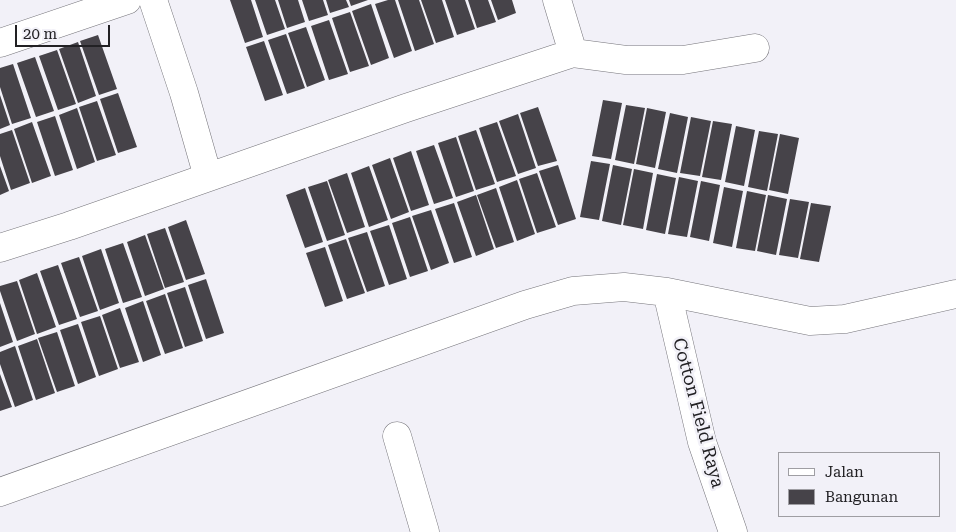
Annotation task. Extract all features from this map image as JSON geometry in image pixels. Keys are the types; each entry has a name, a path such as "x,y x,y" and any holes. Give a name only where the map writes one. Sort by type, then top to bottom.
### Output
{"street":[{"path":"0,43 128,0"},
{"path":"153,0 184,93 208,176"},
{"path":"557,0 573,53"},
{"path":"0,248 573,53 626,60 683,60 755,48"},
{"path":"0,492 525,305 573,291 624,287 667,292 810,322 845,319 956,294"},
{"name":"Cotton Field Raya","path":"667,292 702,442 733,532"},
{"path":"397,436 425,532"}],"building":[{"path":"230,0 251,0 263,37 245,43"},
{"path":"255,0 275,0 285,29 267,35"},
{"path":"278,0 298,0 305,22 287,28"},
{"path":"302,0 323,0 328,15 309,21"},
{"path":"326,0 346,0 349,7 330,13"},
{"path":"349,0 368,0 351,6"},
{"path":"395,0 412,51 394,58 375,4"},
{"path":"398,0 419,0 434,44 415,51"},
{"path":"421,0 442,0 454,37 436,43"},
{"path":"445,0 465,0 475,29 457,35"},
{"path":"468,0 488,0 496,22 477,28"},
{"path":"491,0 512,0 516,13 498,20"},
{"path":"371,4 389,58 371,65 352,11"},
{"path":"350,12 369,66 350,72 332,18"},
{"path":"329,20 348,74 329,80 311,26"},
{"path":"306,27 325,80 307,87 288,33"},
{"path":"286,34 305,88 287,94 268,40"},
{"path":"98,35 117,89 99,95 80,41"},
{"path":"264,41 283,95 265,101 246,47"},
{"path":"78,42 96,96 78,103 59,49"},
{"path":"57,50 76,104 58,110 39,56"},
{"path":"35,57 54,111 36,117 17,63"},
{"path":"13,64 31,118 12,124 0,87 0,68"},
{"path":"118,93 137,147 118,153 100,99"},
{"path":"0,95 10,125 0,129"},
{"path":"603,100 622,103 611,159 592,156"},
{"path":"97,101 116,155 97,161 79,107"},
{"path":"626,105 645,108 634,164 615,160"},
{"path":"538,107 557,161 538,166 520,113"},
{"path":"77,108 95,162 77,169 59,115"},
{"path":"647,108 666,112 655,168 636,164"},
{"path":"670,113 688,117 677,173 658,169"},
{"path":"518,114 536,168 518,174 499,121"},
{"path":"55,116 73,170 55,176 37,122"},
{"path":"691,117 711,121 700,176 680,173"},
{"path":"713,121 732,124 721,180 702,177"},
{"path":"32,122 51,176 32,183 14,129"},
{"path":"497,122 516,176 497,182 479,128"},
{"path":"736,126 755,130 744,186 725,182"},
{"path":"12,130 30,183 11,190 0,156 0,134"},
{"path":"476,130 495,184 476,190 458,136"},
{"path":"759,131 778,134 767,191 748,187"},
{"path":"780,134 799,138 788,194 769,190"},
{"path":"456,137 474,191 456,197 438,143"},
{"path":"434,145 453,198 434,204 416,151"},
{"path":"411,151 429,205 411,211 393,158"},
{"path":"390,158 409,212 391,219 372,165"},
{"path":"591,161 610,164 599,220 580,217"},
{"path":"558,165 576,219 558,225 539,171"},
{"path":"613,165 632,169 621,225 602,221"},
{"path":"0,166 9,191 0,195"},
{"path":"369,166 388,220 369,227 351,173"},
{"path":"634,169 653,173 643,229 623,225"},
{"path":"347,173 365,227 347,233 328,180"},
{"path":"537,173 556,227 537,233 519,179"},
{"path":"657,174 676,178 665,234 646,230"},
{"path":"679,177 698,181 687,237 668,234"},
{"path":"517,180 535,234 517,241 499,187"},
{"path":"327,181 345,235 327,241 308,187"},
{"path":"701,181 720,185 709,241 690,237"},
{"path":"724,187 743,191 732,247 713,243"},
{"path":"305,188 323,242 305,248 286,195"},
{"path":"496,188 514,242 496,248 477,195"},
{"path":"747,191 766,195 755,251 736,248"},
{"path":"476,195 494,249 476,256 457,202"},
{"path":"768,195 787,199 776,255 757,251"},
{"path":"790,199 809,202 798,258 779,255"},
{"path":"454,203 472,257 454,263 435,209"},
{"path":"811,203 831,206 819,262 800,259"},
{"path":"431,210 449,263 431,270 412,216"},
{"path":"410,217 428,271 410,277 392,223"},
{"path":"186,220 205,274 186,280 168,227"},
{"path":"389,225 407,279 389,285 370,231"},
{"path":"165,228 184,282 165,288 147,234"},
{"path":"367,232 385,286 367,292 348,238"},
{"path":"145,235 164,289 145,296 127,242"},
{"path":"346,239 365,293 347,299 328,245"},
{"path":"123,243 142,297 123,303 105,249"},
{"path":"325,247 343,301 325,307 306,253"},
{"path":"101,249 119,303 100,310 82,256"},
{"path":"79,257 98,311 80,317 61,263"},
{"path":"58,265 77,319 59,325 40,271"},
{"path":"37,273 56,327 37,334 19,280"},
{"path":"206,279 224,333 206,339 188,285"},
{"path":"17,281 35,334 17,341 0,286"},
{"path":"185,287 203,341 185,347 167,293"},
{"path":"165,294 183,348 165,354 146,301"},
{"path":"143,301 161,355 143,362 125,308"},
{"path":"0,303 13,342 0,347"},
{"path":"120,308 139,362 120,368 102,315"},
{"path":"100,316 118,369 99,376 81,322"},
{"path":"78,324 96,377 78,384 60,330"},
{"path":"57,332 75,386 57,392 38,338"},
{"path":"37,339 55,393 36,400 18,346"},
{"path":"15,346 33,400 15,407 0,364 0,352"},
{"path":"0,374 12,407 0,411"}]}
